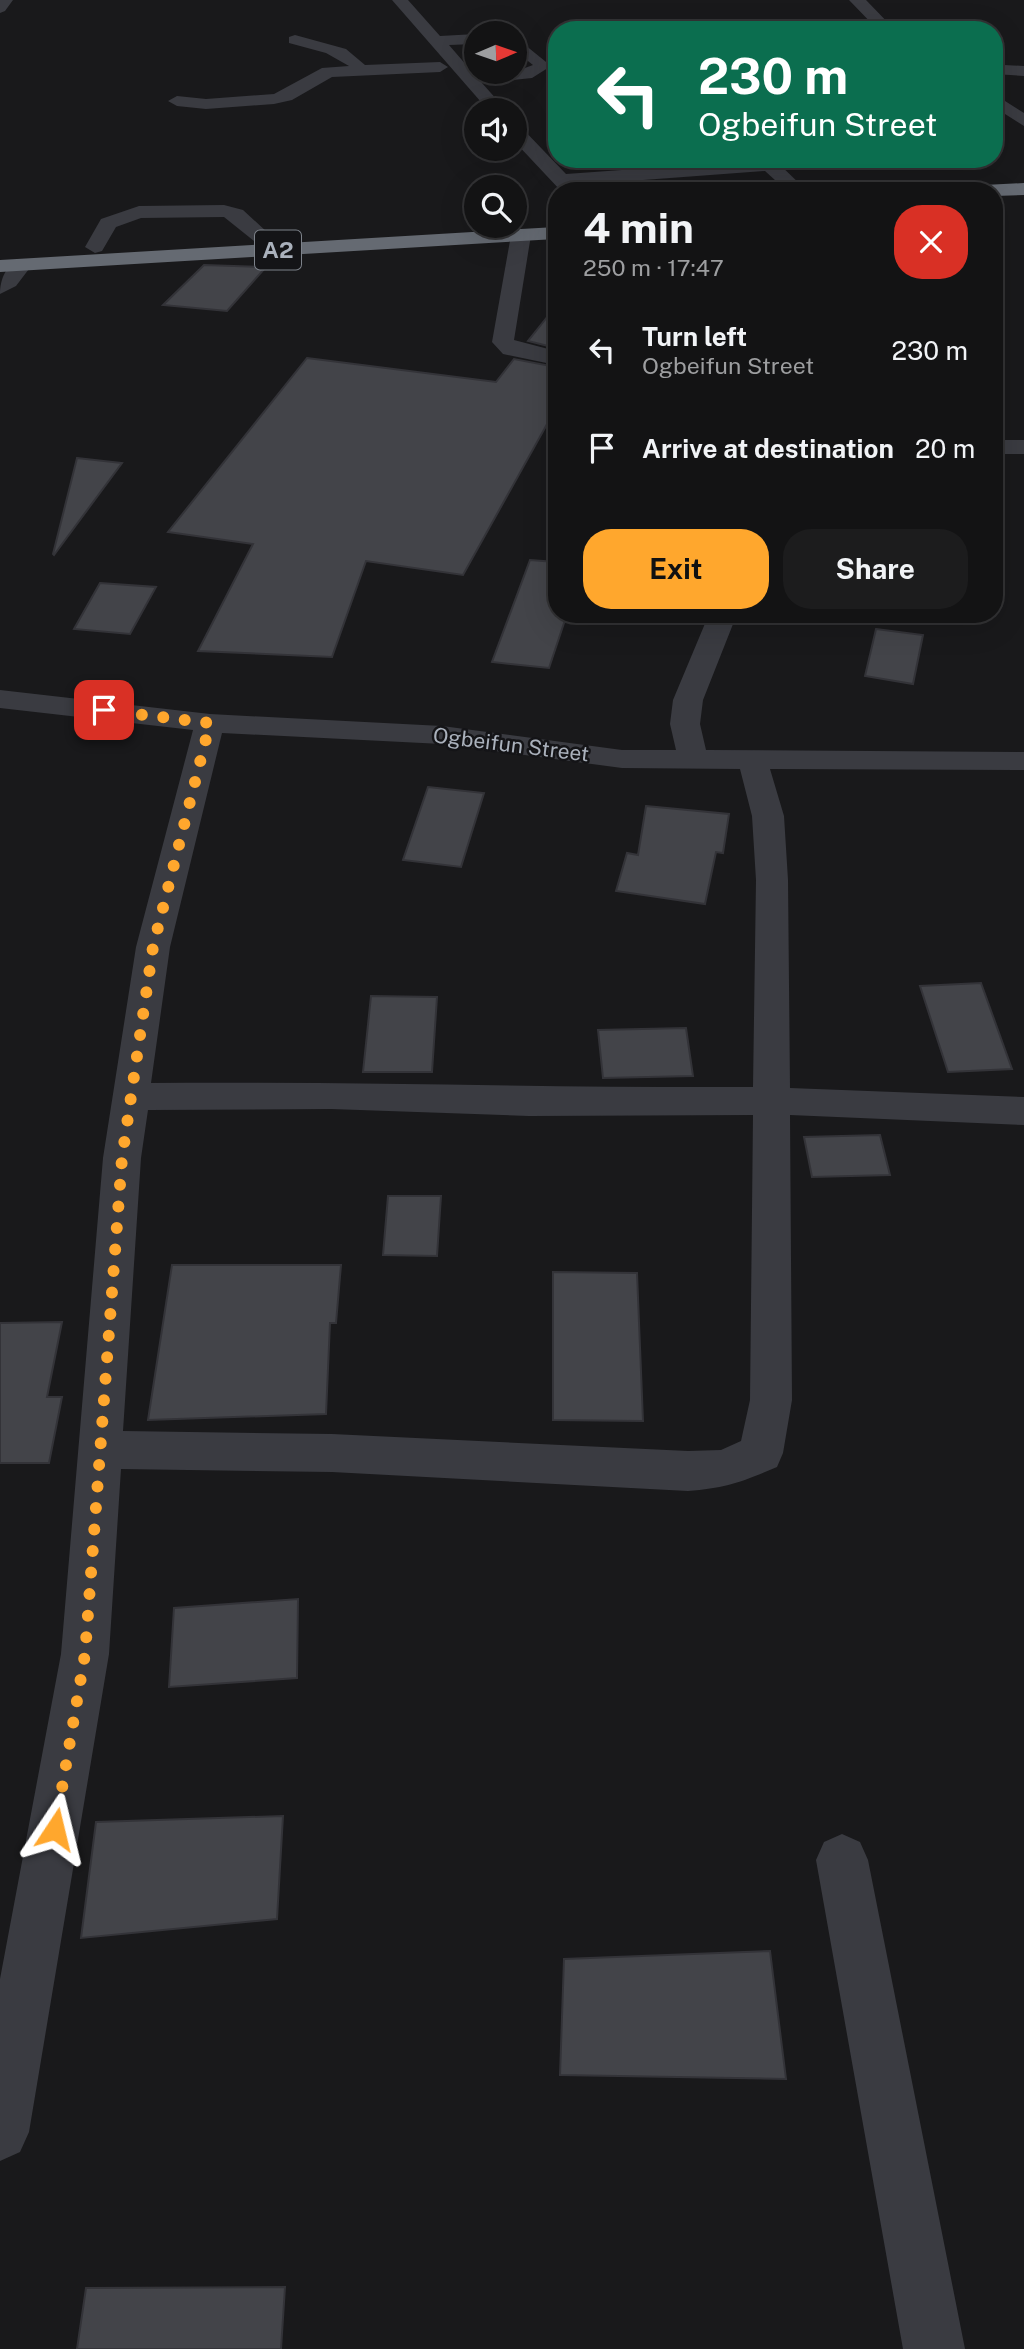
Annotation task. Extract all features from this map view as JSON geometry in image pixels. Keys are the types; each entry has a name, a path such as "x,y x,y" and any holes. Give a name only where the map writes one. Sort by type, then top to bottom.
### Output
{"highway":[{"path":"1003,190 1024,189"},
{"path":"1003,206 1024,205"},
{"name":"A2","path":"527,224 548,218"},
{"name":"A2","path":"0,252 464,222"},
{"name":"A2","path":"527,228 548,232"},
{"name":"A2","path":"0,266 464,231"}],"street":[{"path":"0,8 5,0"},
{"path":"382,0 466,98"},
{"path":"400,0 464,72"},
{"path":"856,0 878,21"},
{"path":"295,40 334,50 355,61 360,70"},
{"path":"436,41 464,40"},
{"path":"527,52 543,66 527,73"},
{"path":"177,101 206,104 274,99 286,96 319,75 440,66"},
{"path":"1003,70 1024,71"},
{"path":"474,84 487,98"},
{"path":"1003,106 1024,121"},
{"path":"1003,124 1024,139"},
{"path":"527,139 544,134"},
{"path":"527,153 563,182"},
{"path":"582,182 653,168"},
{"path":"665,168 676,182"},
{"path":"773,168 788,182"},
{"path":"96,247 108,223 139,212 224,211 236,214 261,237"},
{"path":"517,238 503,342 511,349 548,356"},
{"path":"0,288 9,282 22,265"},
{"path":"1003,447 1024,447"},
{"path":"694,761 685,724 688,700 719,623"},
{"name":"Ogbeifun Street","path":"0,699 210,723 442,735 622,759 1024,761"},
{"path":"0,2132 85,1654 122,1158 153,947 210,723"},
{"path":"102,1450 332,1453 688,1471 724,1469 761,1454 771,1400 772,880 768,816 753,761"},
{"path":"131,1097 331,1095 529,1102 772,1101 1024,1111"},
{"path":"842,1860 916,2271 934,2349"}],"building":[{"path":"204,265 266,267 227,311 163,305"},
{"path":"548,316 548,346 528,341"},
{"path":"307,358 496,382 514,359 548,365 548,422 463,575 366,561 332,657 198,651 253,544 168,532"},
{"path":"77,458 122,463 54,555 53,554"},
{"path":"530,560 548,561 548,623 564,623 549,668 492,662"},
{"path":"100,583 156,587 130,634 74,629"},
{"path":"876,629 923,635 913,684 865,676"},
{"path":"428,787 484,793 461,867 403,860"},
{"path":"646,806 729,814 723,853 716,852 705,904 616,891 627,853 638,855"},
{"path":"981,983 1012,1069 948,1072 920,986"},
{"path":"371,996 437,997 432,1072 363,1072"},
{"path":"686,1028 693,1076 603,1078 598,1030"},
{"path":"880,1135 890,1175 812,1177 804,1137"},
{"path":"388,1196 441,1196 437,1256 383,1255"},
{"path":"172,1265 341,1265 336,1323 330,1323 326,1414 148,1420"},
{"path":"553,1272 637,1273 643,1421 553,1420"},
{"path":"62,1322 47,1397 62,1397 49,1463 0,1463 0,1323"},
{"path":"298,1599 297,1678 169,1687 174,1608"},
{"path":"283,1816 277,1919 81,1938 96,1822"},
{"path":"770,1951 786,2079 560,2075 564,1959"},
{"path":"285,2287 281,2349 77,2349 86,2288"}],"route":[{"path":"55,1829 85,1654 122,1158 153,947 210,723 104,710"}]}
